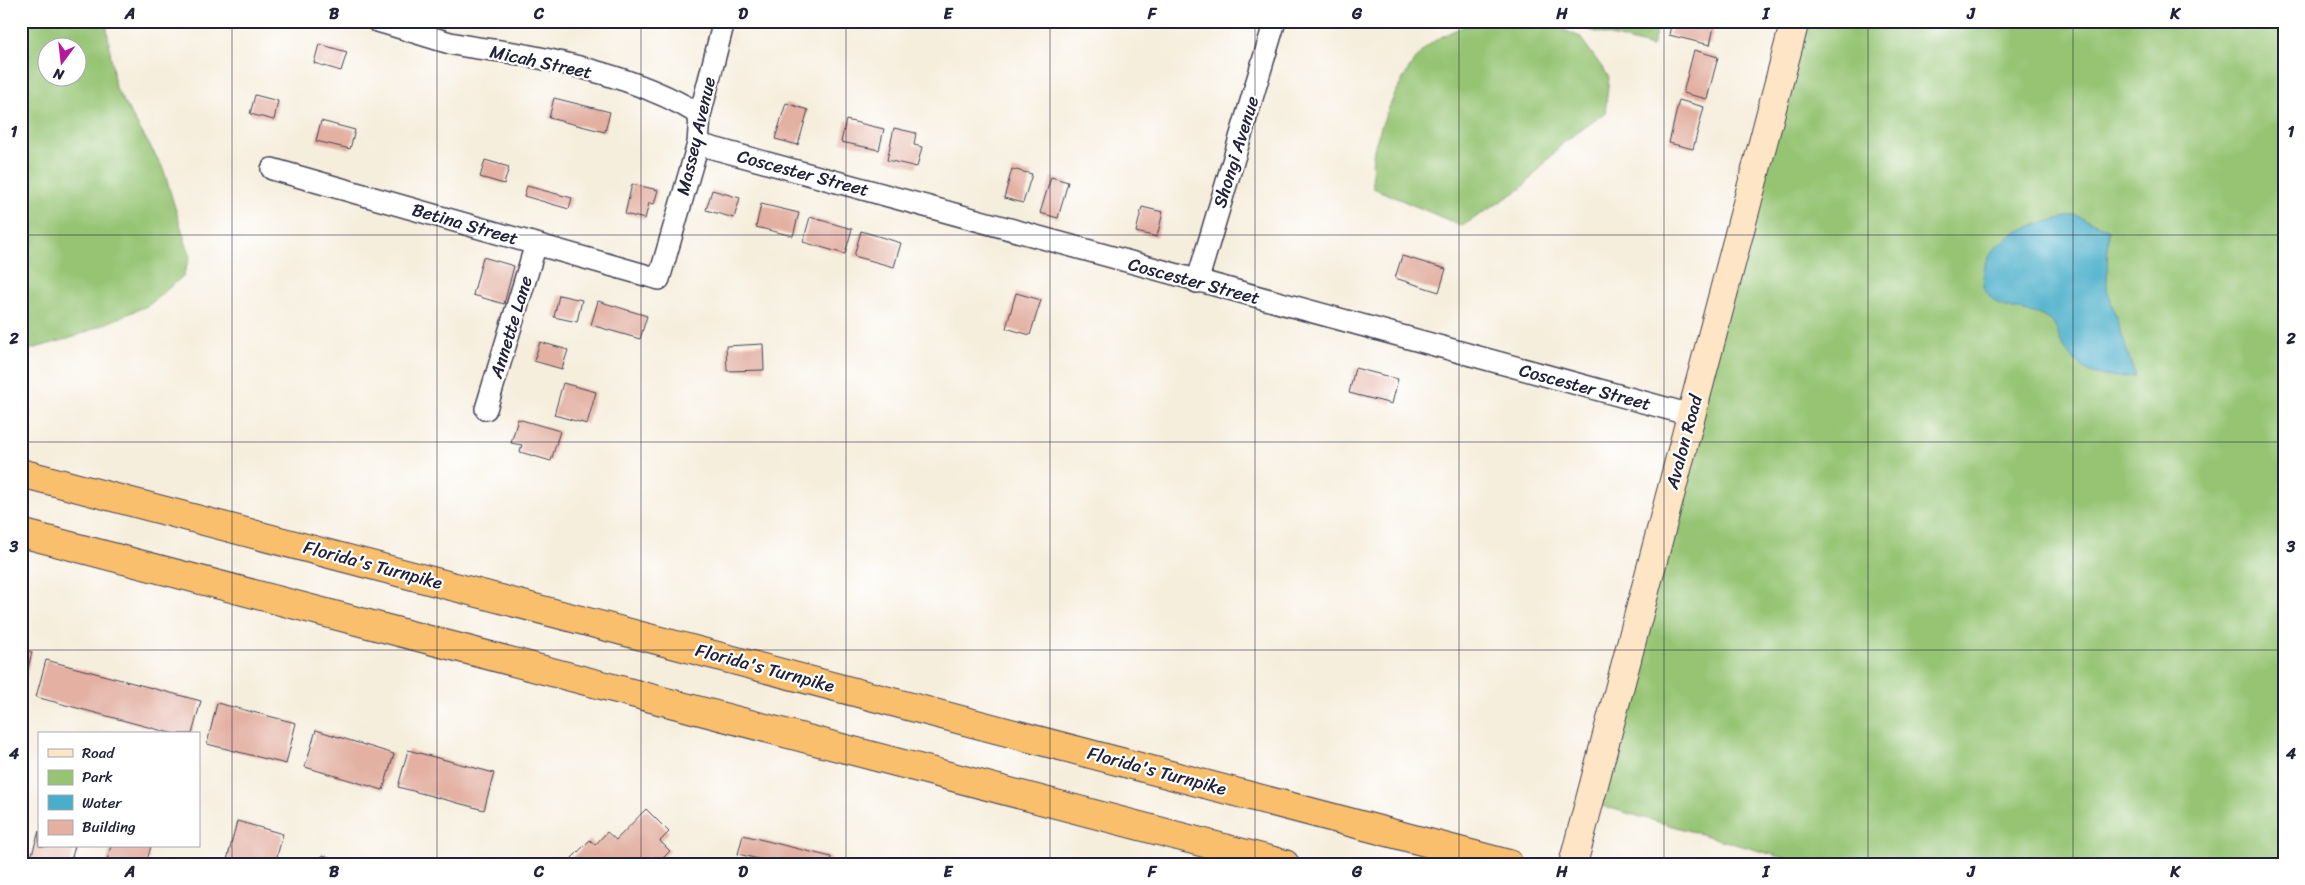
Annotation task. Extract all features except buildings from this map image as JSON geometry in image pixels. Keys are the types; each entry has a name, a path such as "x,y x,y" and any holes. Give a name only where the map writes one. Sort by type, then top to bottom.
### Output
{"highway":[{"name":"Florida's Turnpike","path":"21,473 1509,864"},
{"path":"21,533 1285,864"}],"main road":[{"name":"Avalon Road","path":"1573,864 1795,21"}],"street":[{"name":"Micah Street","path":"377,21 450,42 486,50 523,54 572,65 651,90 679,102 700,115"},
{"name":"Massey Avenue","path":"658,279 698,144 700,115 724,21"},
{"name":"Shongi Avenue","path":"1197,282 1275,21"},
{"name":"Coscester Street","path":"698,144 1197,282 1691,415"},
{"name":"Betina Street","path":"272,169 658,279"},
{"name":"Annette Lane","path":"486,409 536,244"}],"green space":[{"path":"21,21 106,21 115,87 163,168 190,257 183,276 149,305 74,337 21,352"},
{"path":"1482,21 1544,21 1580,37 1609,77 1605,113 1563,143 1522,188 1462,226 1373,188 1373,159 1377,138 1388,109 1412,64 1429,45 1448,33"},
{"path":"1556,21 1659,21 1652,47"},
{"path":"1795,21 2284,21 2284,864 1805,864 1589,802"}],"water":[{"path":"2075,215 2108,229 2107,289 2135,376 2103,376 2086,369 2070,356 2061,343 2054,325 2049,320 2037,314 1998,304 1983,287 1986,263 1992,252 2001,242 2023,229"}]}
